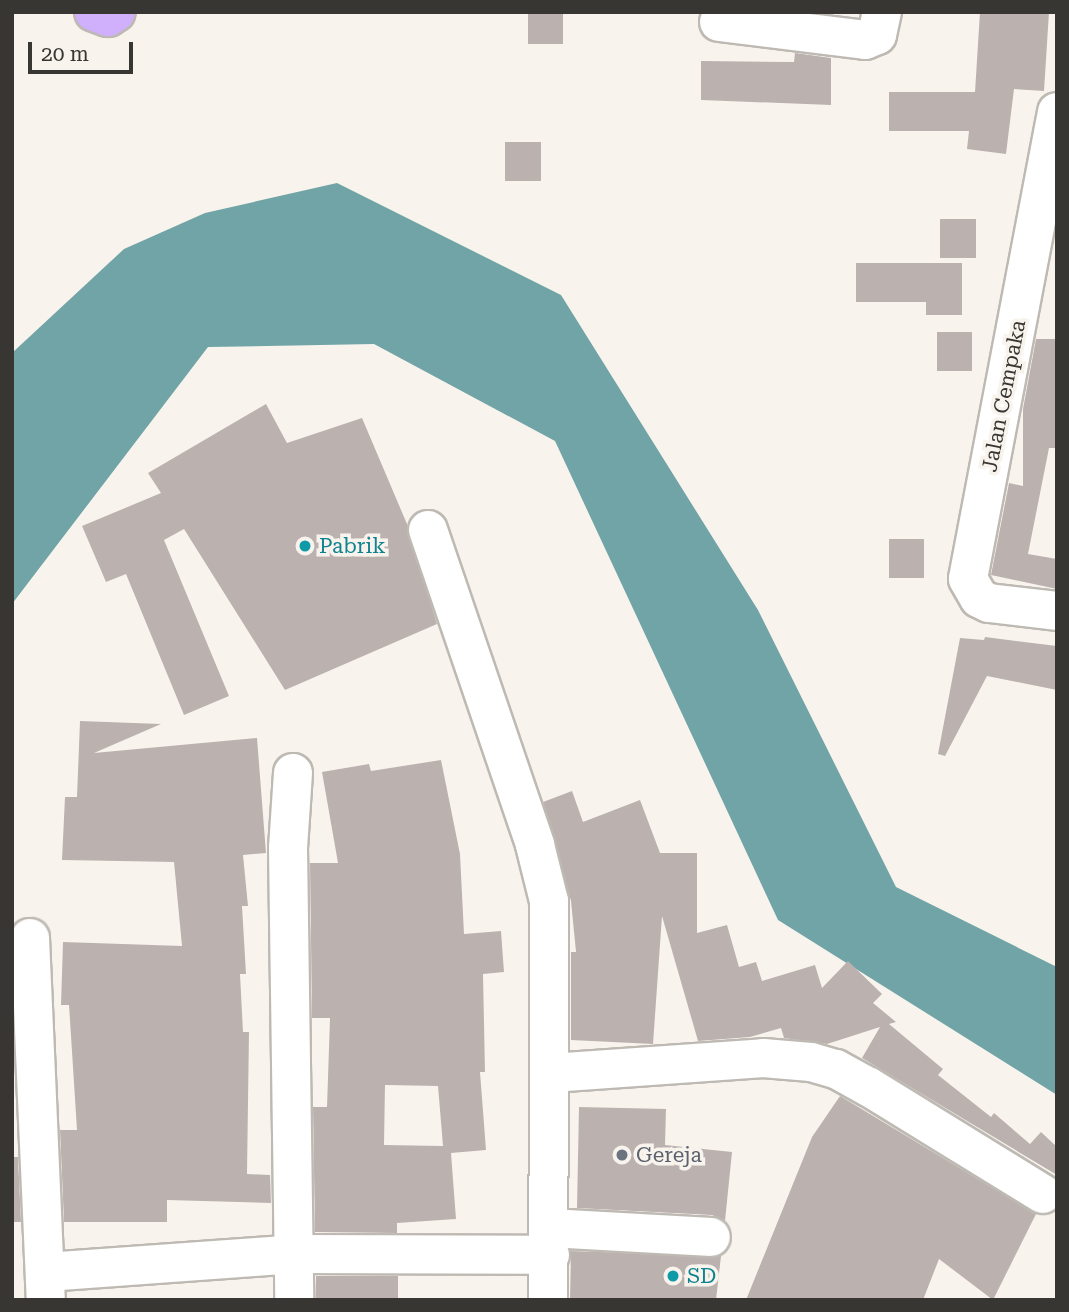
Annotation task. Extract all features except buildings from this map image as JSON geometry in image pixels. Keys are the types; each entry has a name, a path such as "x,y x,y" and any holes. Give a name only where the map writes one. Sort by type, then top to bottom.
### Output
{"highway":[{"path":"94,12 108,17 116,12"}],"street":[{"path":"719,22 865,40 877,35 882,12"},
{"name":"Jalan Cempaka","path":"1057,112 968,579 979,598 989,603 1057,611"},
{"path":"428,530 531,834 549,901 551,1073 548,1300"},
{"path":"293,773 288,848 294,1300"},
{"path":"30,937 38,1292 295,1254 550,1241 711,1237"},
{"path":"551,1073 763,1058 811,1062 836,1069 869,1087 1044,1194"}],"water":[{"path":"337,183 561,295 758,610 896,887 1057,967 1057,1095 778,920 555,441 374,344 208,347 12,604 12,353 124,249 205,213"}],"place":[{"name":"Pabrik","path":"305,546"},
{"name":"Gereja","path":"622,1155"},
{"name":"SD","path":"673,1276"}]}
